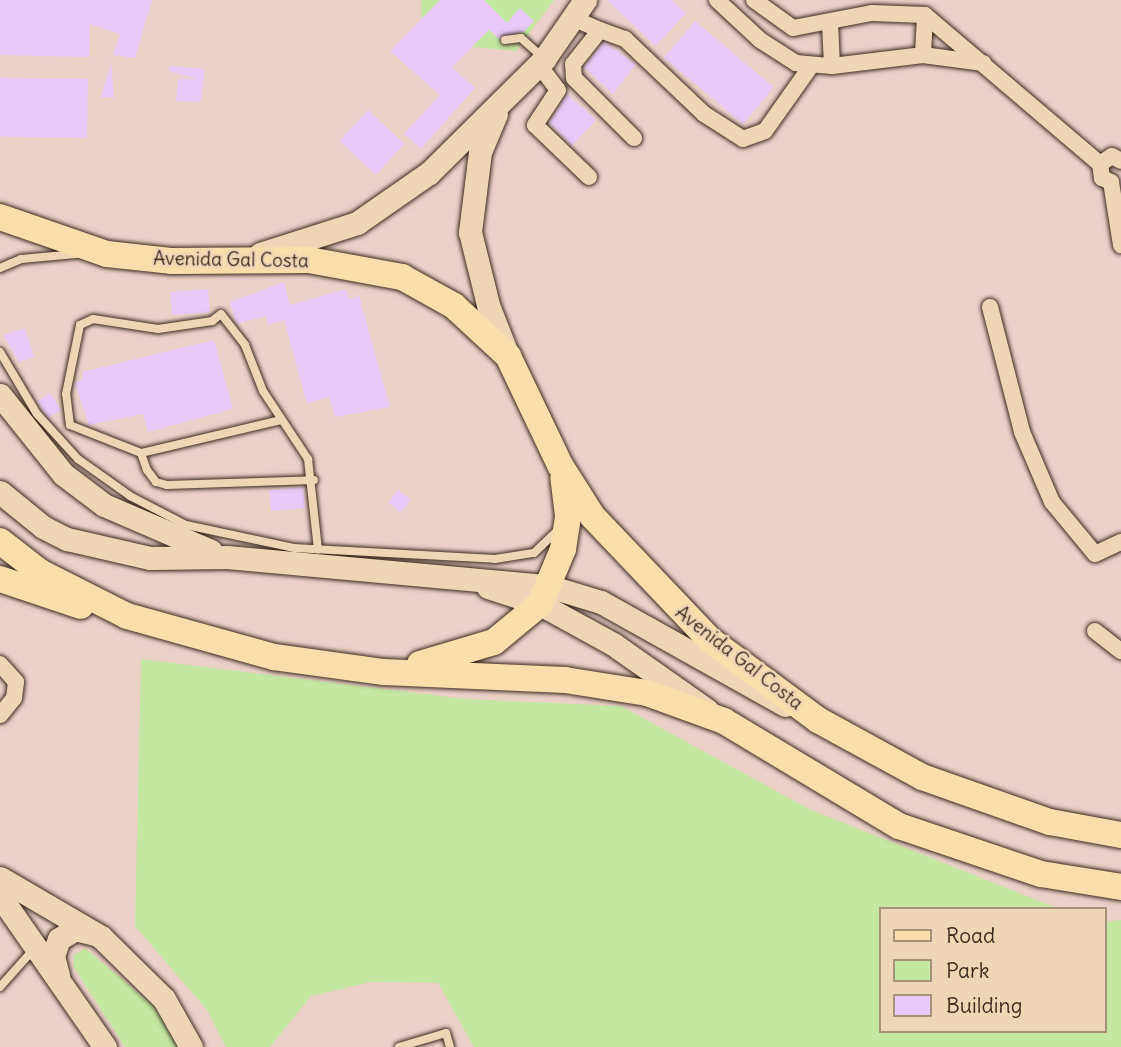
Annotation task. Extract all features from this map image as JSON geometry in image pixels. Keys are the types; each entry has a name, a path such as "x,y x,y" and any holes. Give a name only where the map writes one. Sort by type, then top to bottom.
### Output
{"main road":[{"path":"248,257 357,223 429,173 498,108 541,62 580,9"},
{"path":"498,108 480,152 470,232 488,305 508,356"},
{"name":"Avenida Gal Costa","path":"0,216 107,254 171,261 248,257 309,260 402,276 454,306 508,356 560,466 593,517 667,600 710,640 818,720 922,777 979,800 1050,822 1121,835"},
{"path":"0,237 107,254"},
{"path":"0,395 63,474 104,505 227,556"},
{"path":"384,672 494,642 544,595 563,549 567,505 560,466"},
{"path":"0,492 43,527 67,539 150,558 227,556 449,575 544,595 601,602 728,677 818,720"},
{"path":"0,541 40,572 127,616"},
{"path":"0,579 274,657 384,672 602,684 647,693 724,722"},
{"path":"544,595 724,722 899,826 1014,867 1121,887"},
{"path":"0,878 101,937 164,999 191,1047"},
{"path":"0,896 37,945 105,1047"},
{"path":"58,978 53,956 60,939 75,929 101,937"}],"street":[{"path":"717,0 782,57 811,66 923,55 986,63"},
{"path":"754,0 783,25 830,23 871,7 925,15 986,63 1100,164"},
{"path":"580,9 600,30 625,39 704,114 743,139 765,131 811,66"},
{"path":"923,55 925,15"},
{"path":"830,23 832,66"},
{"path":"600,30 573,64 574,78 634,138"},
{"path":"541,62 558,90 535,125 589,177"},
{"path":"1100,164 1120,157"},
{"path":"1100,164 1099,174 1116,180 1121,245"},
{"path":"990,307 1022,432 1052,502 1095,554 1121,542"},
{"path":"1095,631 1121,651"},
{"path":"0,664 16,682 14,698 0,715"}],"lane":[{"path":"505,40 521,38 541,62"},
{"path":"0,268 35,256 107,254"},
{"path":"281,420 141,453 77,432 65,416 71,360 80,325 87,321 158,329 212,321 221,314 245,345 281,420 308,459 314,480 318,549"},
{"path":"0,352 55,437 130,496 226,537 318,549 523,556 545,547 567,505"},
{"path":"141,453 150,477 167,485 314,480"},
{"path":"0,987 37,945"},
{"path":"399,1047 446,1033 450,1047"}],"green space":[{"path":"421,0 554,0 516,51 422,42"},
{"path":"141,659 466,699 621,706 809,809 1054,907 880,907 880,1033 1107,1033 1107,922 1121,920 1121,1047 474,1047 438,983 371,982 311,996 270,1047 226,1047 207,1010 135,926"},
{"path":"85,948 154,1006 179,1047 125,1047 73,966 74,955"}],"building":[{"path":"0,0 152,0 135,58 113,55 120,34 90,24 89,57 0,55"},
{"path":"440,0 484,0 507,23 520,8 534,21 524,32 499,39 489,30 452,67 475,88 421,149 404,134 440,95 390,51"},
{"path":"607,0 671,0 686,13 656,46"},
{"path":"695,21 774,87 743,124 664,58"},
{"path":"604,42 636,64 613,94 584,67"},
{"path":"111,62 114,97 101,97"},
{"path":"170,66 205,69 201,102 176,101 178,79 196,79 169,71"},
{"path":"0,77 88,79 87,138 0,136"},
{"path":"567,94 596,120 572,146 549,123"},
{"path":"368,110 405,144 376,175 339,141"},
{"path":"284,282 290,305 346,289 349,299 359,296 390,407 335,417 329,397 307,404 284,320 268,325 266,316 237,324 230,302"},
{"path":"208,289 210,312 172,315 170,292"},
{"path":"25,328 34,357 19,362 3,335"},
{"path":"214,340 233,409 148,432 143,414 89,425 75,383 83,379 82,372"},
{"path":"50,393 61,410 48,418 37,401"},
{"path":"303,487 305,508 271,511 269,490"},
{"path":"398,490 411,500 401,512 388,503"}]}
